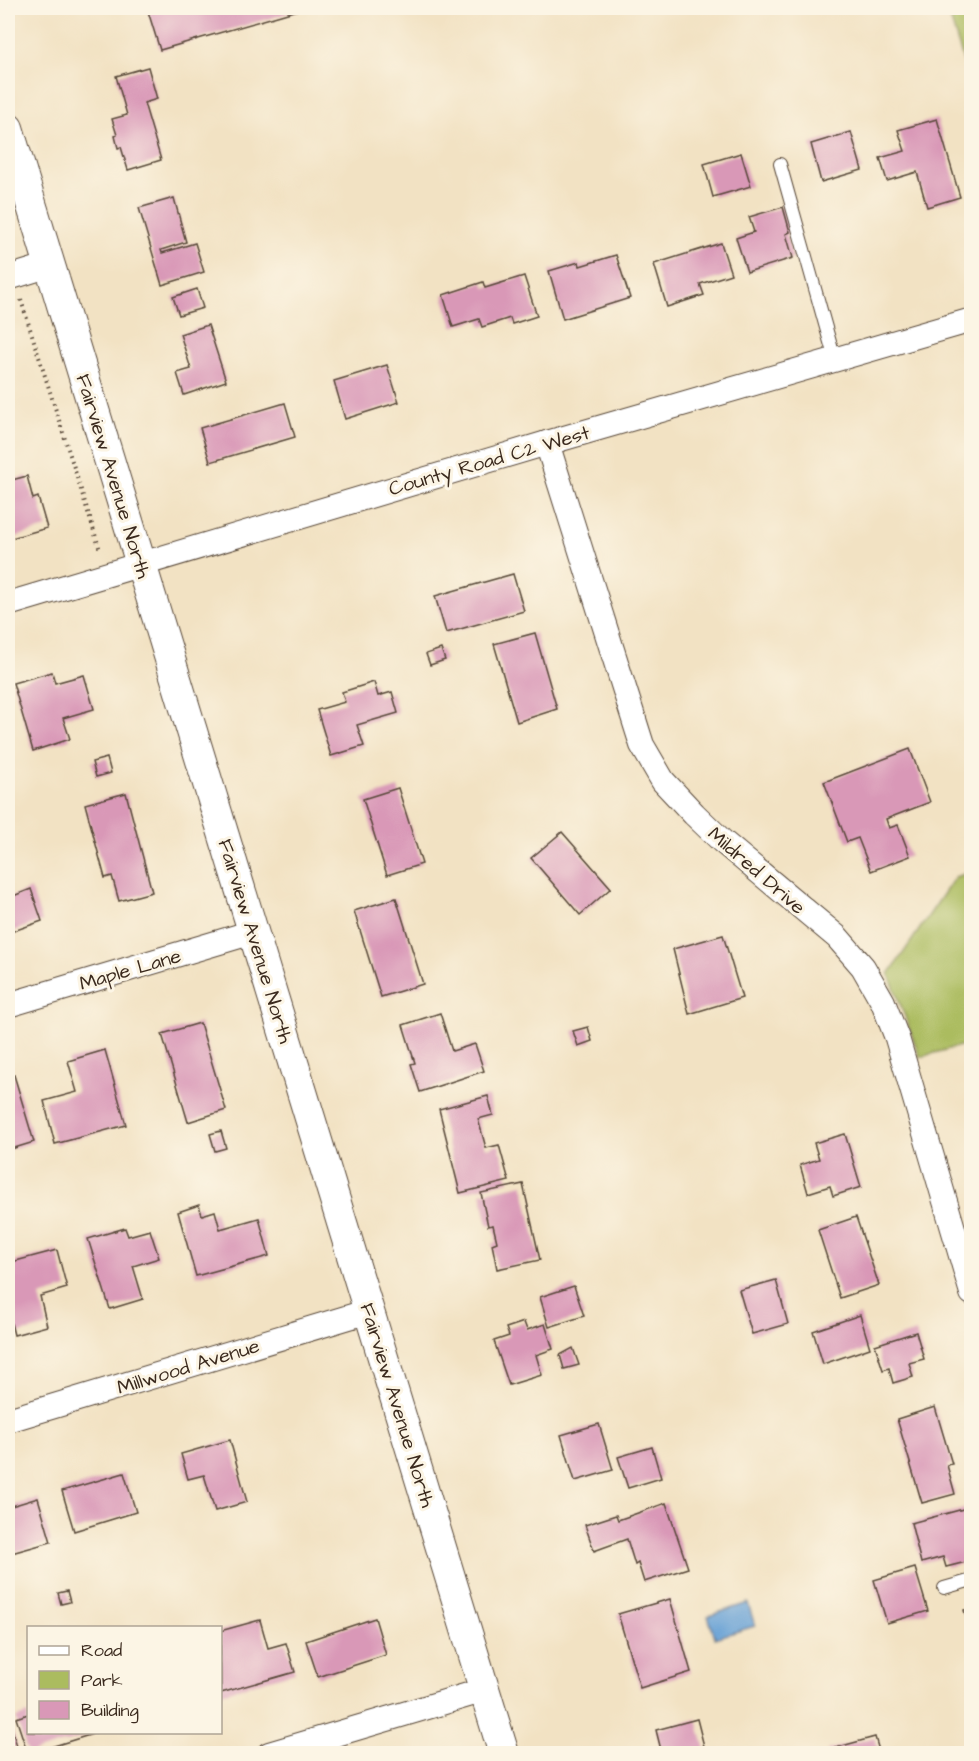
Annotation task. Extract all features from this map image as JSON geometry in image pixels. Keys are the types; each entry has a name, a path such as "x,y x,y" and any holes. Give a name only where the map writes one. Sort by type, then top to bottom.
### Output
{"street":[{"name":"Fairview Avenue North","path":"8,128 504,1754"},
{"path":"10,277 50,265"},
{"name":"County Road C2 West","path":"8,604 547,443 972,320"},
{"name":"Mildred Drive","path":"547,443 642,745 663,782 722,841 837,938 863,967 883,1002 897,1038 972,1293"},
{"name":"Maple Lane","path":"8,1005 254,932"},
{"name":"Millwood Avenue","path":"8,1420 369,1311"},
{"path":"269,1754 485,1690"}],"lane":[{"path":"780,164 835,360"},
{"path":"944,1588 972,1580"}],"path":[{"path":"10,277 107,574"}],"green space":[{"path":"947,8 971,8 971,85"},
{"path":"971,872 971,1043 920,1057 889,974 955,877"}],"water":[{"path":"748,1603 755,1626 715,1638 708,1616"}],"building":[{"path":"147,8 305,8 160,50"},
{"path":"148,67 157,99 144,103 161,160 128,170 121,147 118,148 112,119 127,115 116,76"},
{"path":"937,119 960,197 927,207 917,172 887,181 880,158 905,151 898,130"},
{"path":"851,132 862,170 821,182 811,144"},
{"path":"741,153 751,186 713,197 704,164"},
{"path":"174,198 186,242 161,250 162,253 195,243 204,272 162,285 139,208"},
{"path":"783,207 790,232 786,234 793,258 747,272 736,238 754,232 749,217"},
{"path":"721,243 731,274 700,284 704,295 667,307 654,264"},
{"path":"616,255 630,298 563,319 549,271 579,262 580,266"},
{"path":"524,276 537,316 512,324 510,318 482,327 479,319 453,327 443,295 483,282 485,288"},
{"path":"197,289 203,308 179,315 173,297"},
{"path":"208,325 226,381 184,395 177,373 191,369 180,334"},
{"path":"387,365 399,402 345,419 334,381"},
{"path":"285,403 295,437 210,462 200,428"},
{"path":"27,476 33,499 38,497 47,528 8,539 8,481"},
{"path":"513,574 524,611 446,633 435,596"},
{"path":"535,633 557,709 517,722 494,644"},
{"path":"441,649 445,660 430,665 426,654"},
{"path":"52,672 55,683 84,675 94,709 63,718 70,739 33,751 13,683"},
{"path":"374,682 378,696 392,692 398,713 357,725 364,746 331,756 317,710 345,702 342,692"},
{"path":"910,749 930,802 886,819 889,828 898,825 910,856 871,871 858,838 847,842 824,782"},
{"path":"107,758 111,773 96,777 92,762"},
{"path":"398,788 422,864 387,875 363,799"},
{"path":"126,793 152,892 119,901 112,876 105,878 85,804"},
{"path":"562,832 611,888 580,915 531,858"},
{"path":"31,889 42,921 8,933 8,898"},
{"path":"396,898 423,984 381,997 354,911"},
{"path":"723,935 742,998 689,1014 673,949"},
{"path":"440,1013 452,1051 475,1044 484,1071 420,1092 411,1064 415,1063 403,1025"},
{"path":"200,1023 226,1110 188,1122 162,1034"},
{"path":"588,1027 592,1041 578,1046 573,1031"},
{"path":"105,1050 126,1125 55,1144 44,1101 77,1092 68,1061"},
{"path":"14,1075 34,1142 8,1150 8,1077"},
{"path":"488,1096 493,1115 478,1119 486,1148 499,1145 509,1181 460,1193 439,1109"},
{"path":"221,1131 226,1148 215,1151 210,1134"},
{"path":"845,1134 861,1187 833,1196 830,1186 808,1193 800,1165 819,1159 814,1143"},
{"path":"523,1184 540,1260 497,1269 492,1244 497,1242 493,1225 488,1226 481,1193"},
{"path":"199,1205 202,1215 215,1211 220,1229 259,1218 269,1256 196,1276 178,1212"},
{"path":"856,1217 879,1285 840,1298 818,1230"},
{"path":"125,1228 128,1236 150,1230 159,1258 133,1266 143,1299 110,1309 88,1239"},
{"path":"57,1250 67,1288 40,1296 47,1326 14,1335 8,1311 8,1263"},
{"path":"776,1280 788,1324 752,1334 739,1290"},
{"path":"574,1286 584,1316 549,1327 540,1297"},
{"path":"860,1315 870,1348 823,1364 813,1331"},
{"path":"524,1322 527,1330 545,1324 553,1349 536,1355 542,1375 509,1385 494,1341 509,1336 506,1328"},
{"path":"916,1332 924,1359 909,1363 913,1377 893,1383 889,1368 883,1370 875,1345"},
{"path":"573,1348 579,1365 564,1369 560,1355"},
{"path":"935,1407 952,1464 947,1465 955,1494 922,1503 897,1419"},
{"path":"599,1424 613,1470 575,1481 561,1435"},
{"path":"230,1440 247,1502 215,1511 204,1475 188,1479 181,1454"},
{"path":"652,1447 661,1478 628,1488 618,1457"},
{"path":"124,1473 136,1512 74,1531 62,1491"},
{"path":"38,1498 51,1542 8,1554 8,1507"},
{"path":"666,1503 688,1568 644,1582 638,1563 635,1565 627,1539 594,1551 585,1525 616,1515 618,1520"},
{"path":"967,1508 972,1524 972,1547 966,1548 970,1561 946,1567 943,1557 921,1563 911,1523"},
{"path":"915,1568 928,1611 887,1623 874,1580"},
{"path":"67,1591 70,1602 61,1604 58,1593"},
{"path":"670,1599 691,1672 640,1688 618,1614"},
{"path":"972,1608 972,1636 971,1636 964,1610"},
{"path":"375,1618 386,1655 318,1677 306,1641"},
{"path":"260,1620 268,1648 286,1643 295,1672 222,1693 222,1630"},
{"path":"27,1714 27,1734 93,1734 28,1754 16,1718"},
{"path":"8,1716 17,1746 8,1749"},
{"path":"697,1719 706,1754 662,1754 656,1730"},
{"path":"875,1737 880,1754 828,1754 827,1750"}]}
